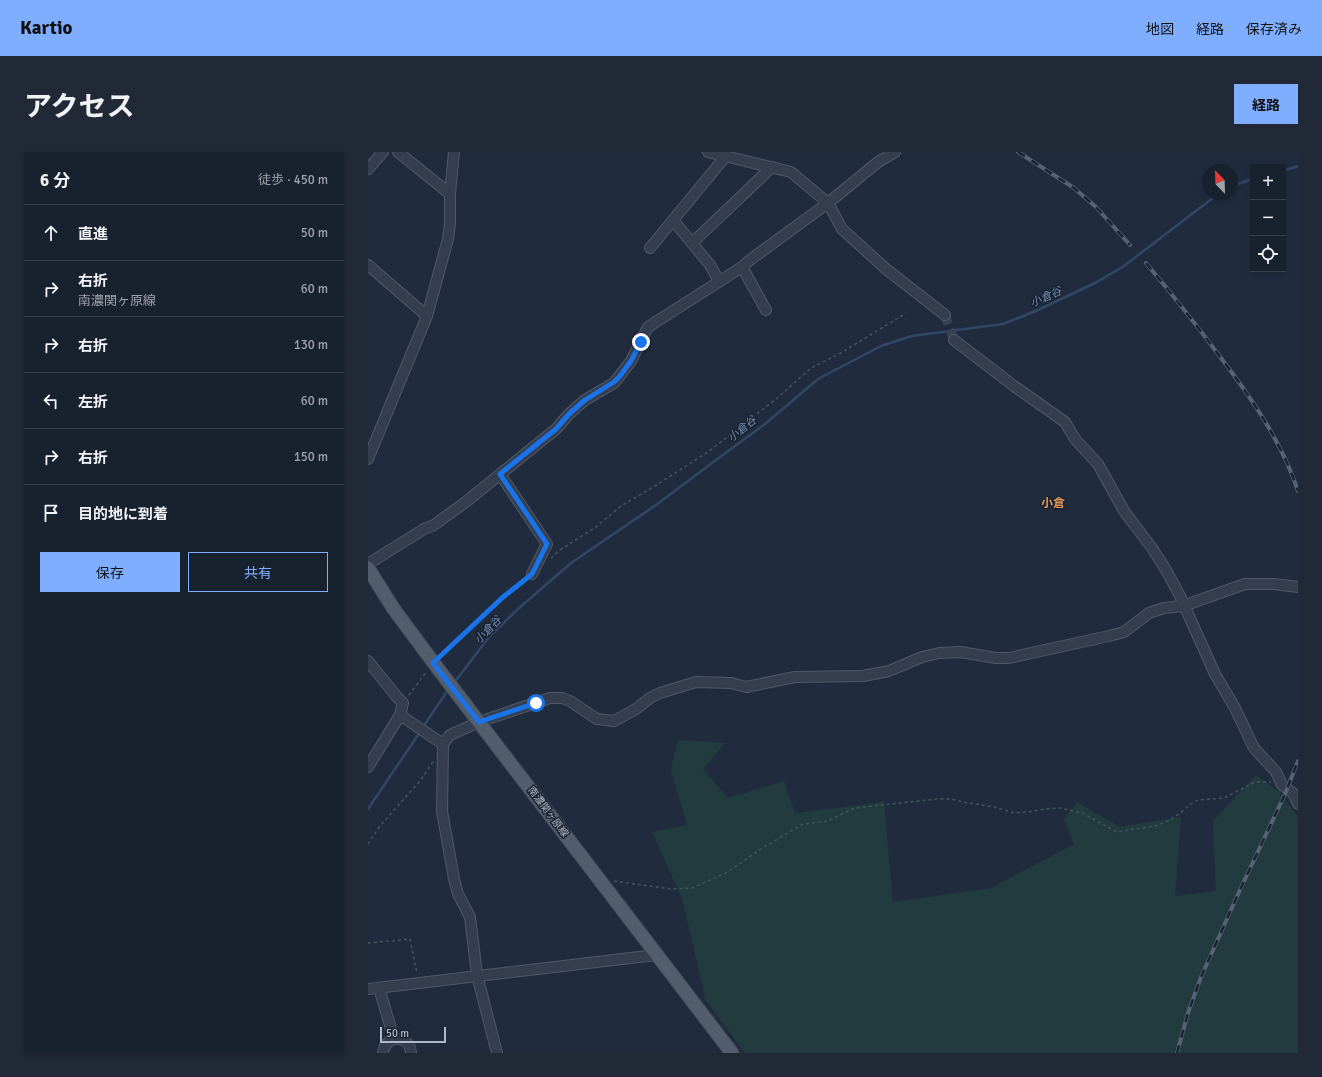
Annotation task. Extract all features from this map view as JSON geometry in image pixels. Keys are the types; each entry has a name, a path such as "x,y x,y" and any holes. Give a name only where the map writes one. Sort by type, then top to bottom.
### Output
{"main road":[{"name":"南濃関ヶ原線","path":"368,568 393,608 436,666 732,1053"}],"street":[{"path":"368,169 383,152"},
{"path":"398,152 450,194"},
{"path":"368,458 427,316 448,239 454,152"},
{"path":"708,152 791,172 828,203 842,229 886,269 945,315"},
{"path":"368,564 424,529 434,525 467,501 556,429 569,414 585,400 617,379 631,361 648,327 719,281 742,268 750,260 828,203 878,162 895,152"},
{"path":"650,248 725,157"},
{"path":"692,243 772,167"},
{"path":"673,220 710,265 719,281"},
{"path":"368,265 427,316"},
{"path":"742,268 766,310"},
{"path":"954,340 1014,386 1065,422 1075,439 1098,464 1124,511 1152,548 1166,570 1180,596 1183,606 1215,674 1235,708 1254,748 1276,772 1282,786 1296,789 1298,804"},
{"path":"500,474 547,544 532,574"},
{"path":"497,1053 477,975 470,917 458,894 454,879 442,811 442,745 450,735 479,722 550,698 562,698 570,701 597,719 614,721 660,693 696,682 731,683 746,687 795,677 863,676 889,671 922,657 939,653 960,652 996,658 1009,658 1124,632 1149,613 1164,608 1183,606 1245,584 1274,584 1298,588"},
{"path":"368,661 403,703 402,716 368,766"},
{"path":"402,716 442,745"},
{"path":"368,989 656,955"},
{"path":"379,988 394,1039"},
{"path":"383,1053 386,1044 398,1038 405,1041 410,1047 411,1053"}],"path":[{"path":"549,560 560,550 596,527 621,506 708,452 811,368 841,353 906,313"},
{"path":"403,703 436,666 502,598 532,574"},
{"path":"368,844 380,826 420,781 442,745"},
{"path":"600,879 671,890 692,888 726,873 764,847 803,824 827,822 855,808 936,799 952,799 994,807 1015,813 1045,808 1060,808 1082,813 1117,832 1155,826 1168,821 1198,800 1224,798 1253,783 1273,782 1282,786"},
{"path":"368,943 410,939 418,983"}],"green space":[{"path":"678,740 725,743 703,769 728,798 784,781 795,813 884,802 893,902 991,888 1074,844 1064,819 1077,802 1120,827 1181,817 1175,896 1216,891 1213,821 1256,775 1279,792 1298,817 1298,1053 745,1053 706,1001 682,898 652,832 687,825 671,770"}],"waterway":[{"name":"小倉谷","path":"1286,170 1298,166"},
{"name":"小倉谷","path":"1238,184 1250,180"},
{"name":"小倉谷","path":"454,683 489,637 518,609 571,563 656,505 765,424 818,379 881,346 912,336 1003,324 1038,310 1097,282 1124,266 1210,200"},
{"name":"小倉谷","path":"423,727 448,690"},
{"name":"小倉谷","path":"368,809 420,732"}],"tunnel":[{"path":"945,315 954,340"}],"railway":[{"path":"1018,152 1074,188 1096,207 1130,245"},
{"path":"1146,263 1201,331 1253,402 1274,436 1298,491"},
{"path":"1177,1053 1188,1013 1201,977 1285,794 1298,761"}],"district":[{"name":"小倉","path":"1053,503"}],"route":[{"path":"536,703 479,722 433,663 502,598 532,574 547,544 500,474 556,429 569,414 585,400 614,382 631,361 641,342"}]}
